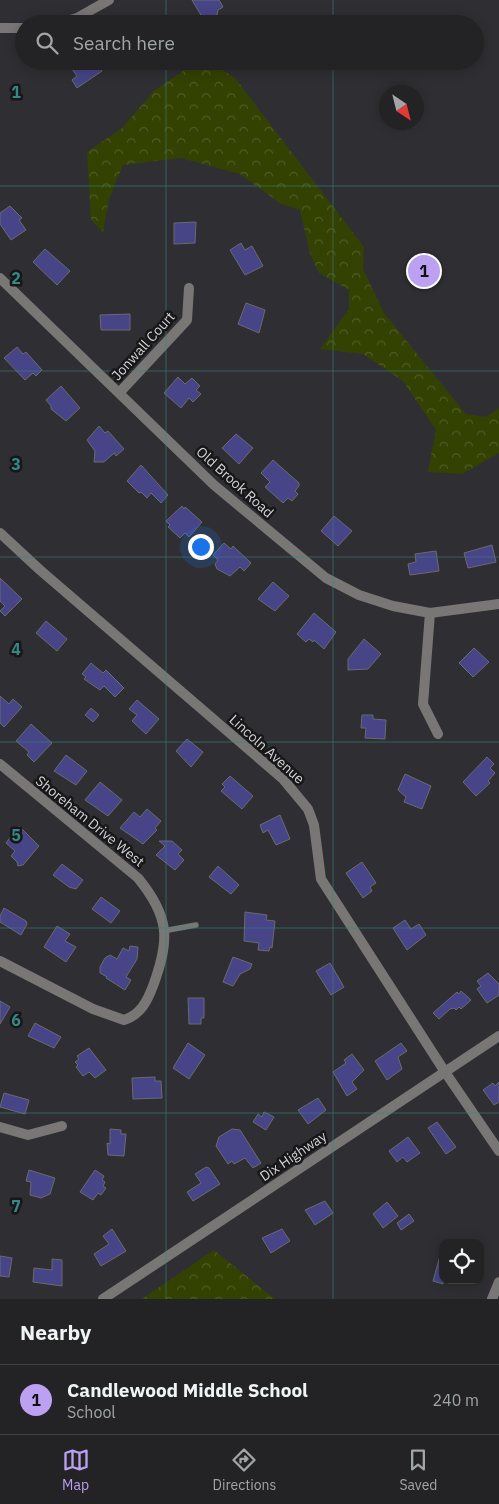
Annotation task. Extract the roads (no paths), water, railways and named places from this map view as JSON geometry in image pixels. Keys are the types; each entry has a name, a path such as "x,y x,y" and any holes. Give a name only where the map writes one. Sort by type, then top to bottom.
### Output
{"street":[{"path":"82,15 109,0"},
{"path":"0,28 15,28"},
{"name":"Old Brook Road","path":"0,278 214,484 326,578 359,595 430,613 499,604"},
{"name":"Jonwall Court","path":"120,392 187,320 189,288"},
{"name":"Lincoln Avenue","path":"0,533 300,796 308,809 314,825 321,879 445,1072 499,1151"},
{"path":"430,613 423,704 438,734"},
{"name":"Shoreham Drive West","path":"0,764 138,878 154,898 165,945 161,964 148,998 136,1016 124,1020 111,1017 0,961"},
{"name":"Dix Highway","path":"103,1299 499,1036"},
{"path":"0,1127 28,1135 62,1126"},
{"path":"492,1299 499,1282"}],"lane":[{"path":"163,931 196,925"}],"place":[{"name":"Candlewood Middle School","path":"424,271"}]}
